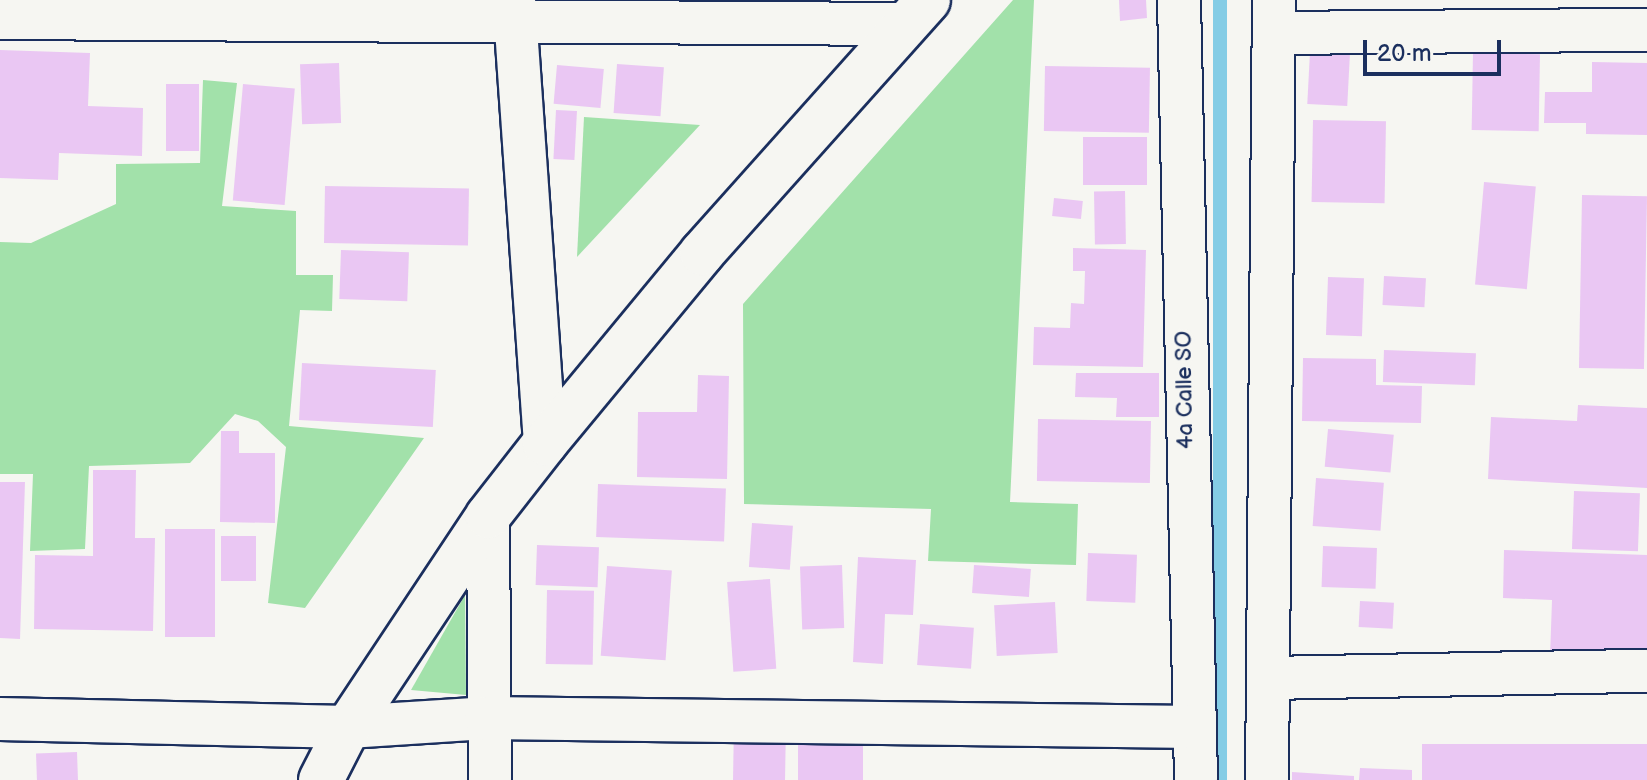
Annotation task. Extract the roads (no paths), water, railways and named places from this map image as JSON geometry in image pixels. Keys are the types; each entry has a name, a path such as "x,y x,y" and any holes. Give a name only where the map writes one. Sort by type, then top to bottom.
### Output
{"highway":[{"path":"321,780 348,727 488,516 702,253 917,12"}],"street":[{"name":"4a Calle SO","path":"1179,0 1196,780"},
{"path":"514,10 545,443"},
{"path":"0,18 514,10 917,12"},
{"path":"1267,780 1274,17 1647,30"},
{"path":"488,516 486,718 490,780"},
{"path":"1268,678 1647,671"},
{"path":"0,719 348,727 486,718 1195,727"}],"waterway":[{"path":"1220,0 1220,780"}]}
